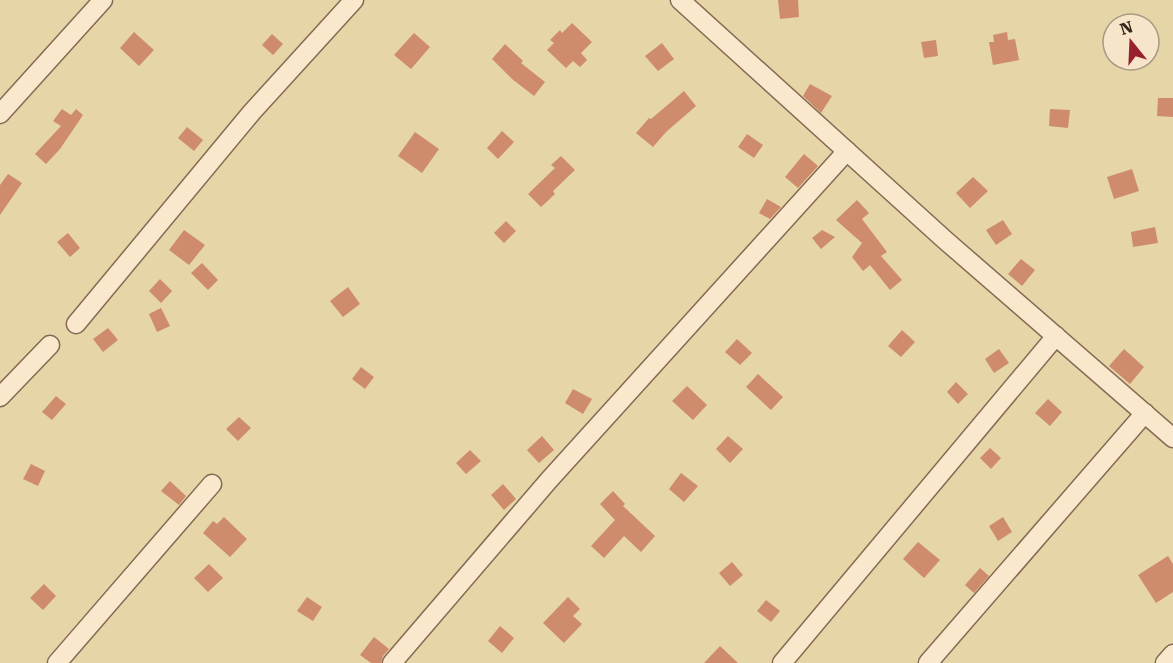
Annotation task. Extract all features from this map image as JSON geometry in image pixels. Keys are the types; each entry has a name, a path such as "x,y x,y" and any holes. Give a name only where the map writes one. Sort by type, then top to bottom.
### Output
{"street":[{"path":"0,114 103,0"},
{"path":"76,324 252,112 354,0"},
{"path":"680,0 945,240 1173,438"},
{"path":"392,663 549,480 847,151"},
{"path":"782,663 1056,336"},
{"path":"0,397 50,345"},
{"path":"928,663 1146,413"},
{"path":"57,663 212,484"},
{"path":"1165,663 1173,654"}],"shaded area":[{"path":"0,0 1173,0 1173,663 0,663"}],"building":[{"path":"778,0 798,0 799,17 780,19"},
{"path":"572,23 592,42 581,53 587,60 580,67 573,61 566,68 547,50 554,43 550,40"},
{"path":"134,32 154,50 139,66 120,48"},
{"path":"1007,32 1008,40 1015,39 1019,60 993,65 989,42 994,42 993,35"},
{"path":"414,33 430,47 411,69 394,55"},
{"path":"272,34 283,44 273,55 262,45"},
{"path":"936,40 938,56 924,58 921,42"},
{"path":"662,43 674,59 658,71 645,56"},
{"path":"505,44 523,61 521,63 545,82 534,96 492,59"},
{"path":"810,84 832,96 821,113 803,96"},
{"path":"684,91 696,106 666,132 653,147 636,133 649,118 651,119"},
{"path":"1158,98 1173,98 1173,117 1157,116"},
{"path":"62,109 71,115 76,109 83,115 60,149 46,164 35,154 61,126 53,121"},
{"path":"1050,109 1070,110 1068,128 1049,126"},
{"path":"187,127 203,140 194,151 178,138"},
{"path":"502,131 514,142 498,159 487,148"},
{"path":"415,132 439,149 422,173 398,156"},
{"path":"747,134 763,145 754,158 738,147"},
{"path":"804,154 818,166 798,188 785,177"},
{"path":"561,156 575,170 553,191 555,194 541,207 528,194 555,168 551,165"},
{"path":"1132,169 1139,191 1114,199 1107,177"},
{"path":"8,174 22,183 0,215 0,185"},
{"path":"973,177 988,191 970,208 956,193"},
{"path":"767,199 781,207 770,219 759,213"},
{"path":"857,200 869,213 862,219 887,252 881,256 902,280 890,290 870,265 863,271 852,257 862,243 836,220"},
{"path":"1003,220 1012,234 996,245 986,230"},
{"path":"506,221 516,231 504,243 494,233"},
{"path":"1155,227 1158,243 1133,247 1131,232"},
{"path":"184,230 205,245 189,265 169,250"},
{"path":"822,230 835,237 821,249 812,238"},
{"path":"68,233 80,248 70,257 57,242"},
{"path":"1021,259 1035,270 1022,286 1008,274"},
{"path":"202,263 218,280 208,290 191,273"},
{"path":"160,279 172,291 161,303 149,291"},
{"path":"348,287 360,304 343,317 330,301"},
{"path":"161,308 170,326 157,332 149,314"},
{"path":"108,328 118,340 103,352 93,339"},
{"path":"902,330 915,342 901,357 888,346"},
{"path":"737,339 752,353 740,365 725,352"},
{"path":"999,349 1009,363 994,373 985,359"},
{"path":"1124,349 1144,367 1130,384 1109,366"},
{"path":"361,367 374,377 365,389 352,379"},
{"path":"758,374 783,397 771,410 746,387"},
{"path":"956,382 968,394 958,404 947,392"},
{"path":"687,386 707,405 693,420 672,401"},
{"path":"573,389 592,399 583,414 565,403"},
{"path":"56,396 66,404 52,420 42,412"},
{"path":"1048,399 1062,412 1050,426 1035,413"},
{"path":"239,417 251,428 238,441 226,429"},
{"path":"542,436 554,450 539,463 527,450"},
{"path":"728,436 743,449 730,463 716,449"},
{"path":"990,448 1001,458 991,469 980,458"},
{"path":"470,450 481,461 466,474 456,463"},
{"path":"31,464 45,471 38,486 23,479"},
{"path":"681,473 698,486 684,502 669,489"},
{"path":"170,481 186,496 179,505 161,491"},
{"path":"503,484 516,499 504,510 491,495"},
{"path":"613,491 625,504 623,506 655,536 641,552 624,536 604,558 591,546 615,520 600,504"},
{"path":"224,517 247,539 230,557 203,533 213,521 217,524"},
{"path":"1003,517 1012,532 998,541 989,526"},
{"path":"918,542 940,560 924,578 903,559"},
{"path":"1168,556 1173,564 1173,592 1156,603 1138,575"},
{"path":"732,562 743,575 730,586 719,573"},
{"path":"209,564 223,578 208,592 194,578"},
{"path":"980,568 989,576 974,593 965,585"},
{"path":"44,584 56,596 43,610 30,598"},
{"path":"307,597 322,607 313,621 297,611"},
{"path":"568,597 580,609 573,616 582,624 564,643 543,623"},
{"path":"766,600 780,611 771,622 757,611"},
{"path":"500,626 514,638 502,653 488,641"},
{"path":"374,637 389,649 381,663 371,663 360,655"},
{"path":"720,646 738,663 704,663"}]}
